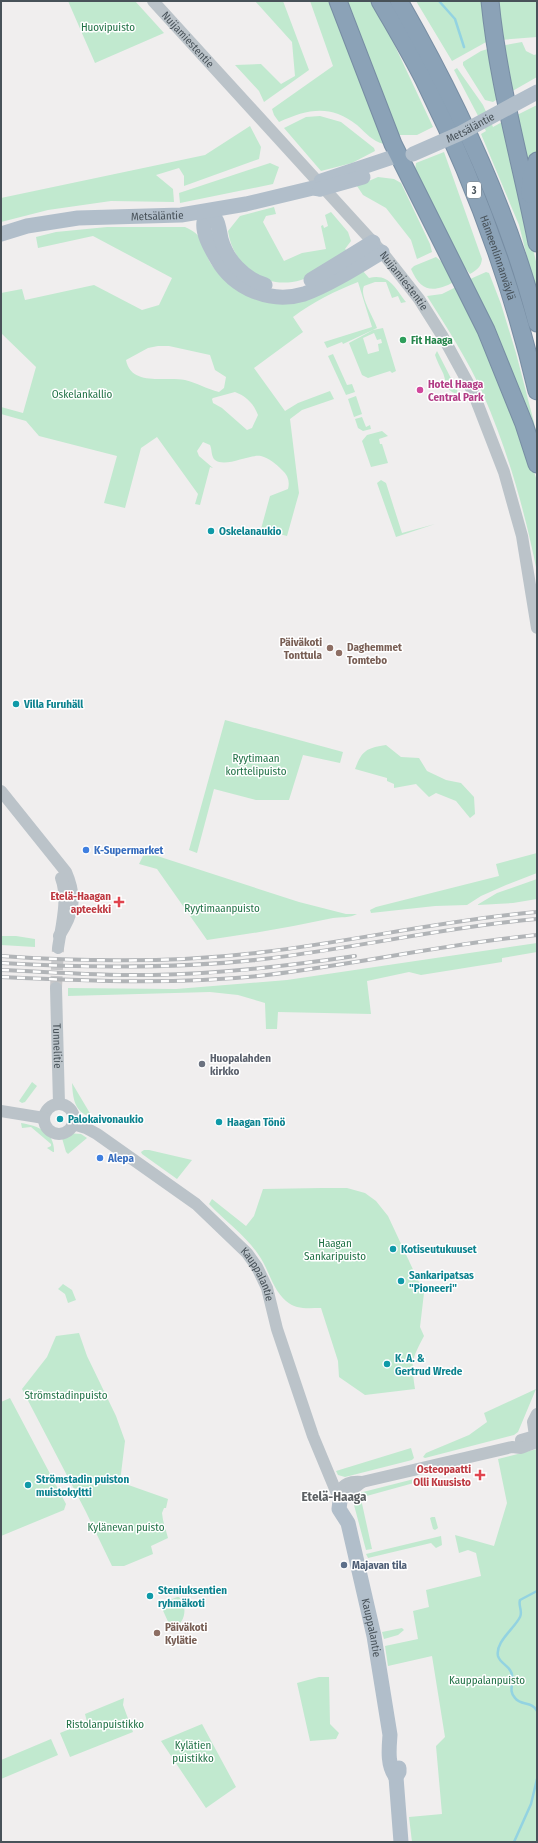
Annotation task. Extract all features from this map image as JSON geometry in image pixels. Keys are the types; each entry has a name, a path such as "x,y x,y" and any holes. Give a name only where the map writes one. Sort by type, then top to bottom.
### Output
{"highway":[{"path":"338,1 394,144 407,157 486,330 522,417 537,464"},
{"name":"Hämeenlinnanväylä","path":"380,1 426,84 471,182 497,250 517,314 537,391"},
{"name":"Hämeenlinnanväylä","path":"399,1 441,77 486,174 520,267 537,323"},
{"path":"490,1 495,51 509,122 530,206 537,243"},
{"path":"530,206 531,179 537,161"}],"main road":[{"name":"Metsäläntie","path":"1,234 26,226 78,218 158,216 209,211 313,188 320,189 359,174 396,165 407,157 461,133 537,92"},
{"path":"209,211 217,219 226,251 238,268 254,281 272,287 285,288 305,283 378,247"},
{"name":"Kauppalantie","path":"339,1497 350,1513 348,1523 375,1640 390,1734 389,1748 391,1772 396,1777 402,1842"}],"street":[{"name":"Nuijamiestentie","path":"153,1 378,247 419,299 443,337 473,392 486,422 504,472 522,536 537,628"},
{"path":"1,791 30,825 59,864 64,897 58,942"},
{"name":"Tunnelitie","path":"56,988 59,1104"},
{"path":"59,1104 65,1105 74,1115 73,1124 68,1131 59,1134 50,1131 44,1118 51,1106 59,1104"},
{"path":"1,1111 44,1118"},
{"name":"Kauppalantie","path":"73,1124 86,1128 97,1134 196,1204 247,1252 257,1267 267,1288 277,1329 311,1429 339,1497"},
{"path":"339,1497 348,1494 362,1482 512,1447 522,1448 536,1439 534,1422 537,1414"}],"green space":[{"name":"Huovipuisto","path":"68,1 135,1 164,33 95,63"},
{"path":"255,1 283,1 309,70 264,102 259,91 235,65 261,64 281,84 295,76 292,42"},
{"path":"310,1 332,1 384,144 373,139 347,118 328,111 300,114 279,122 274,115 272,109 333,66"},
{"path":"346,1 371,1 387,29 433,127 417,135 398,135"},
{"path":"416,1 484,1 488,41 452,61"},
{"path":"494,1 537,1 537,37 500,40"},
{"path":"522,42 526,51 534,55 537,54 537,77 509,93 500,46"},
{"path":"491,48 499,98 493,102 485,100 463,65 463,62 481,51"},
{"path":"457,68 483,105 493,127 504,121 537,266 537,297 519,225 481,134 486,131 454,70"},
{"path":"537,105 537,152 529,172 513,117"},
{"path":"320,116 341,122 374,148 375,151 352,163 321,171 284,128 306,117"},
{"path":"250,126 261,147 259,159 184,186 184,176 179,168 156,175 173,189 174,202 111,201 48,210 1,222 1,198 205,155"},
{"path":"444,152 482,259 478,268 470,274 466,269 464,275 415,170 416,163"},
{"path":"270,163 279,167 273,184 180,203 179,193"},
{"path":"378,177 394,179 401,183 430,244 432,252 417,259 411,240 386,208 363,195 357,186"},
{"path":"274,207 276,214 266,216 263,222 284,261 302,253 326,249 321,226 323,225 324,228 328,226 325,215 331,212 348,232 351,241 345,249 349,252 320,271 301,280 275,282 263,279 253,273 236,255 231,244 228,231 240,216"},
{"name":"Oskelankallio","path":"107,227 185,227 198,235 204,245 210,262 230,284 261,301 362,270 369,278 376,277 387,280 406,302 401,303 398,296 392,298 386,282 375,282 364,286 363,290 365,301 377,328 343,344 342,342 327,348 324,342 372,327 358,282 341,289 308,306 293,317 303,332 254,368 285,411 298,403 330,391 334,399 302,410 290,419 299,493 287,536 261,529 270,496 288,489 289,484 287,476 284,472 264,457 256,456 231,462 220,462 214,459 210,445 203,442 197,451 199,456 213,468 210,467 200,505 195,504 198,494 157,437 141,448 125,508 104,503 117,456 39,436 26,421 1,414 1,407 23,413 36,367 1,333 1,293 22,289 25,300 94,285 142,310 159,305 172,278 93,236 38,248 36,237 56,232","holes":["169,346 210,355 215,370 226,377 224,388 219,392 185,380 150,379 135,374 129,368 126,360 148,348","235,392 249,401 258,415 252,428 247,430 222,408 213,403 213,398"]},
{"path":"436,257 447,266 454,282 447,286 434,289 423,286 415,277 411,269 414,266"},
{"path":"486,272 489,273 501,304 516,353 537,434 537,452 468,280"},
{"path":"458,286 471,314 529,456 537,481 537,572 515,482 492,416 471,369 427,296 442,294"},
{"path":"383,328 396,371 392,373 390,371 368,378 362,375 349,343 373,330","holes":["374,333 377,340 381,339 382,343 378,344 379,351 368,354 363,338"]},
{"path":"437,351 459,394 451,391 447,386 435,355"},
{"path":"333,354 347,385 352,384 355,392 346,395 328,356"},
{"path":"356,396 362,414 354,417 348,399"},
{"path":"362,417 366,427 370,425 371,429 363,431 358,428 355,419"},
{"path":"382,431 388,436 379,439 388,463 371,467 362,441 367,435"},
{"path":"381,480 386,483 402,533 435,524 396,537 377,483"},
{"name":"Ryytimaan korttelipuisto","path":"225,720 343,752 340,763 303,755 289,800 256,800 214,789 197,853 189,850"},
{"path":"386,745 401,757 419,758 427,771 446,780 461,783 474,797 475,814 470,818 456,801 436,793 429,797 416,784 394,788 394,784 387,781 387,778 355,769 360,758 366,751 374,747"},
{"name":"Ryytimaanpuisto","path":"145,852 299,902 346,914 357,914 348,917 333,918 207,940 157,869 139,864"},
{"path":"537,853 537,873 481,896 467,905 435,906 371,913 370,910 376,907 499,876 496,864"},
{"path":"537,879 537,899 513,903 477,905 497,893"},
{"path":"1,936 16,936 35,939 35,947 1,945"},
{"path":"537,943 537,952 502,958 502,962 421,975 409,972 367,981 371,1014 278,1012 277,1029 266,1029 265,1003 238,995 210,992 68,996 68,988 176,989 287,980"},
{"path":"32,1082 37,1086 25,1102 22,1103 19,1101"},
{"path":"72,1083 91,1117 85,1115 78,1108 74,1099"},
{"path":"21,1123 44,1131 52,1139 54,1152 47,1148 51,1146 51,1144 31,1127 22,1128"},
{"path":"68,1133 81,1134 87,1138 68,1154 62,1138"},
{"path":"144,1150 192,1160 177,1179 142,1154 141,1152"},
{"name":"Haagan Sankaripuisto","path":"347,1188 365,1193 376,1201 388,1216 424,1293 420,1327 424,1336 413,1361 415,1389 365,1395 339,1377 338,1361 321,1308 298,1307 286,1301 277,1291 262,1260 253,1247 209,1204 212,1199 246,1226 254,1216 263,1189"},
{"path":"63,1284 72,1290 76,1300 68,1303 65,1294 58,1289"},
{"name":"Strömstadinpuisto","path":"79,1333 87,1356 116,1416 125,1441 120,1482 168,1499 166,1508 164,1508 162,1513 168,1538 151,1546 153,1554 124,1566 112,1566 86,1512 22,1389 47,1357 56,1336"},
{"path":"536,1389 518,1432 514,1435 425,1458 423,1457 426,1453 469,1435 487,1422 484,1413"},
{"name":"Strömstadinpuisto","path":"10,1398 66,1504 64,1510 1,1536 1,1402"},
{"path":"411,1448 414,1458 412,1460 345,1477 338,1475 336,1471"},
{"name":"Kauppalanpuisto","path":"537,1449 537,1842 412,1842 409,1817 442,1814 436,1746 445,1737 432,1656 388,1666 385,1646 418,1639 413,1611 429,1607 426,1590 481,1576 476,1553 468,1550 459,1553 455,1535 494,1546 507,1503 498,1459"},
{"path":"422,1477 424,1478 427,1486 423,1487 421,1481 363,1497 359,1493"},
{"path":"357,1495 361,1499 372,1549 366,1550 354,1505"},
{"path":"435,1517 438,1528 435,1530 433,1529 430,1518"},
{"path":"441,1536 442,1545 436,1548 431,1543 368,1558 366,1554"},
{"path":"179,1597 184,1605 184,1614 180,1623 172,1628 160,1604"},
{"path":"402,1628 404,1630 398,1635 384,1639 382,1632"},
{"path":"319,1677 329,1677 330,1724 339,1733 336,1739 310,1741 297,1683"},
{"name":"Ristolanpuistikko","path":"124,1698 123,1705 133,1732 70,1757 60,1733 87,1722 85,1714"},
{"name":"Kylätien puistikko","path":"202,1724 236,1787 206,1808 161,1741"},
{"name":"Ristolanpuistikko","path":"51,1739 58,1755 1,1779 1,1760"}],"waterway":[{"path":"439,1 455,19 464,47"},
{"path":"537,1591 520,1600 520,1617 502,1641 498,1651 499,1659 510,1669 513,1695 517,1700 532,1706 537,1711"},
{"path":"514,1842 531,1804 537,1779"}],"tunnel":[{"path":"56,988 58,948"}],"railway":[{"path":"1,956 100,960 165,960 231,956 469,920 537,912"},
{"path":"1,963 100,967 199,965 264,959 469,927 537,919"},
{"path":"1,977 134,981 234,978 267,975 537,935"},
{"path":"1,970 115,975 204,973 254,969 355,956"}],"place":[{"name":"Fit Haaga","path":"403,340"},
{"name":"Hotel Haaga Central Park","path":"420,390"},
{"name":"Oskelanaukio","path":"211,531"},
{"name":"Päiväkoti Tonttula","path":"330,648"},
{"name":"Daghemmet Tomtebo","path":"339,653"},
{"name":"Villa Furuhäll","path":"16,704"},
{"name":"K-Supermarket","path":"86,850"},
{"name":"Etelä-Haagan apteekki","path":"119,902"},
{"name":"Huopalahden kirkko","path":"202,1064"},
{"name":"Palokaivonaukio","path":"60,1119"},
{"name":"Haagan Tönö","path":"219,1122"},
{"name":"Alepa","path":"100,1158"},
{"name":"Kotiseutukuuset","path":"393,1249"},
{"name":"Sankaripatsas \"Pioneeri\"","path":"401,1281"},
{"name":"K. A. & Gertrud Wrede","path":"387,1364"},
{"name":"Osteopaatti Olli Kuusisto","path":"480,1475"},
{"name":"Strömstadin puiston muistokyltti","path":"28,1485"},
{"name":"Majavan tila","path":"344,1565"},
{"name":"Steniuksentien ryhmäkoti","path":"150,1596"},
{"name":"Päiväkoti Kylätie","path":"157,1633"}],"district":[{"name":"Etelä-Haaga","path":"334,1496"}],"park label":[{"name":"Kylänevan puisto","path":"126,1527"}]}
